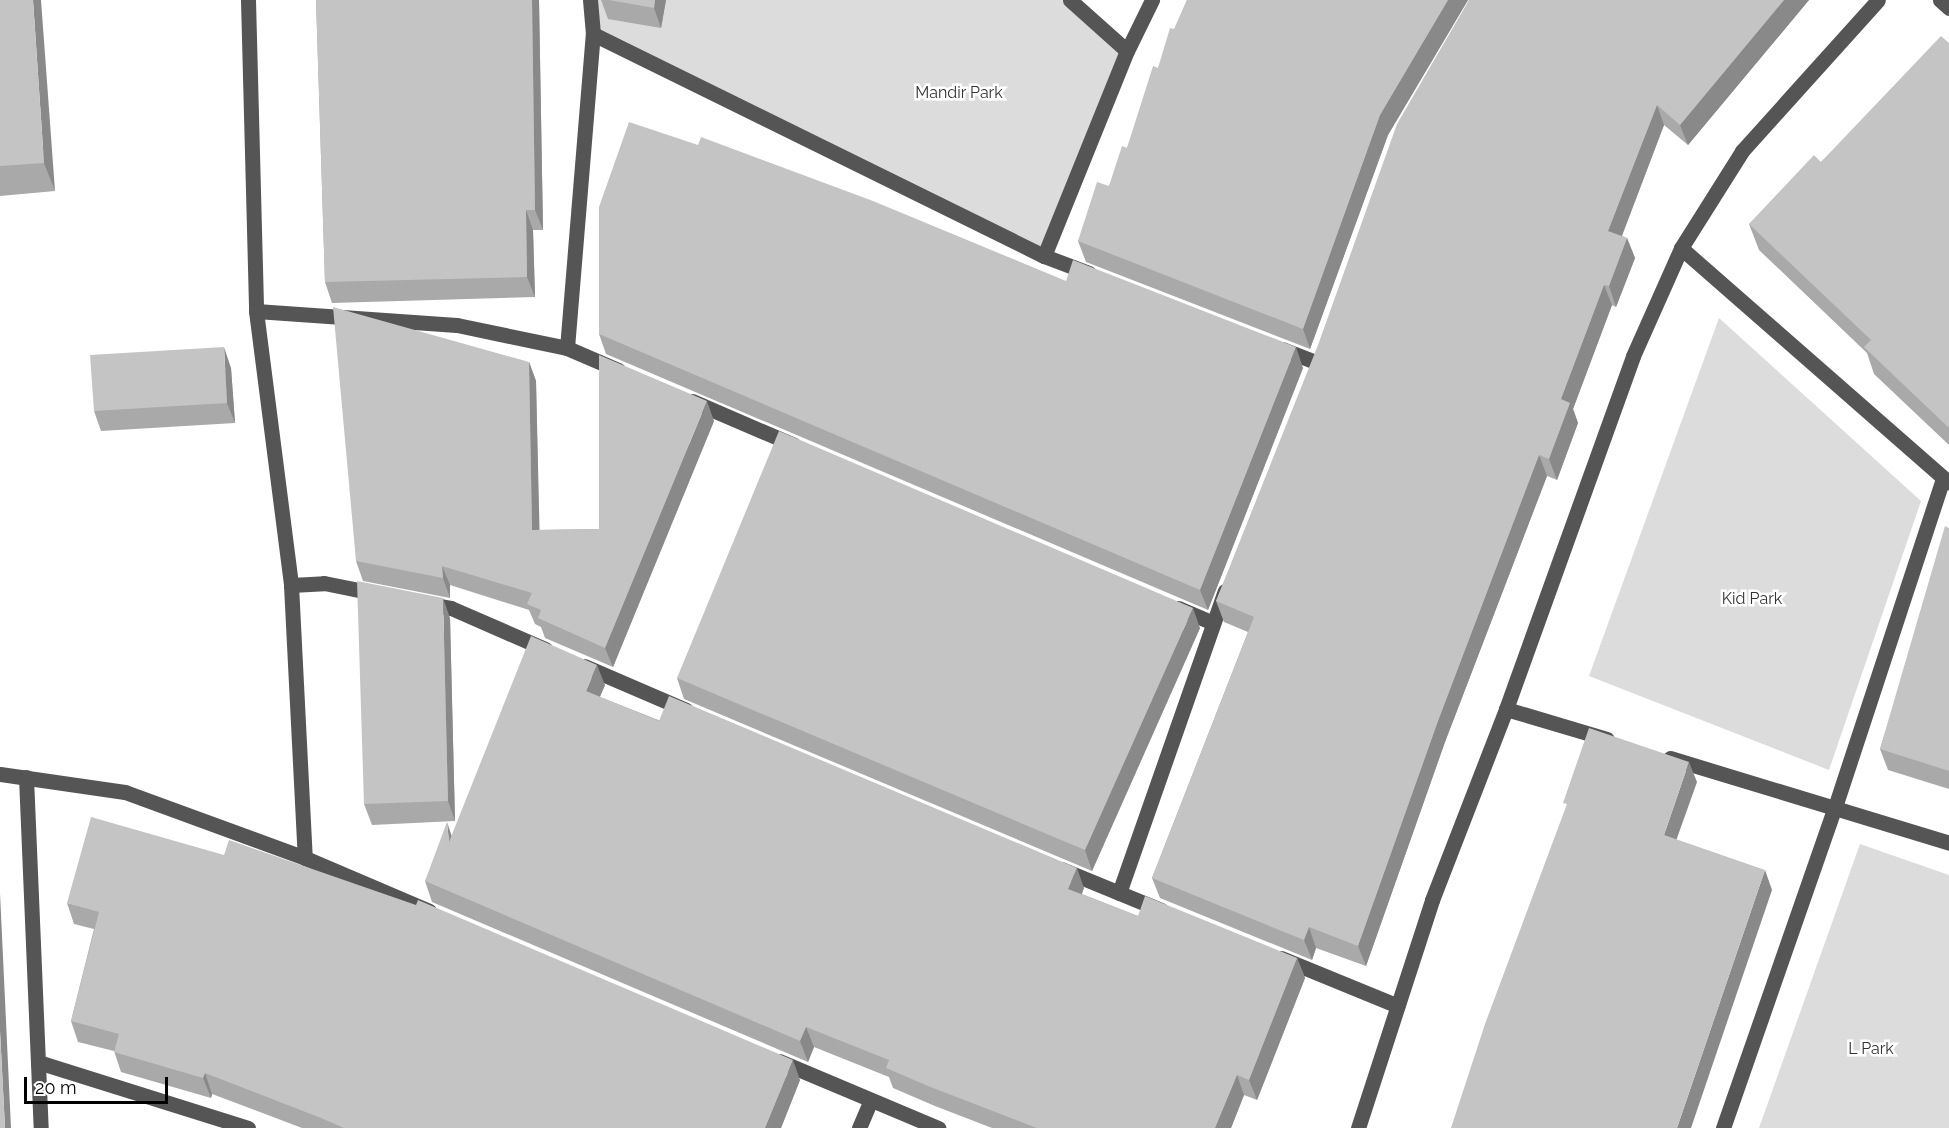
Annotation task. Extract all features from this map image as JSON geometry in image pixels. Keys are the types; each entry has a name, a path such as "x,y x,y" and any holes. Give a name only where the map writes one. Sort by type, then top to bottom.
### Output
{"street":[{"path":"248,0 256,311 291,585 305,858"},
{"path":"567,348 593,34 590,0"},
{"path":"1070,0 1127,51"},
{"path":"1044,256 1127,51 1152,0"},
{"path":"1358,1128 1432,900 1506,709 1633,356 1681,248 1742,151 1878,0"},
{"path":"1940,0 1949,8"},
{"path":"593,34 1044,256 1109,281"},
{"path":"1681,248 1946,481 1723,1128"},
{"path":"256,311 457,326 567,348 633,376"},
{"path":"1272,345 1315,362"},
{"path":"677,395 808,451"},
{"path":"1119,893 1230,580"},
{"path":"291,585 324,583 393,597"},
{"path":"1158,600 1213,623"},
{"path":"416,601 451,608 701,716"},
{"path":"1506,709 1619,743"},
{"path":"1653,753 1949,843"},
{"path":"0,774 125,792 305,858 447,919"},
{"path":"26,777 41,1128"},
{"path":"1045,862 1172,914"},
{"path":"1269,954 1398,1006"},
{"path":"762,1054 938,1128"},
{"path":"38,1062 248,1128"},
{"path":"859,1128 871,1100"}],"green space":[{"name":"Mandir Park","path":"590,0 1067,0 1127,51 1044,256 593,34"},
{"name":"Kid Park","path":"1719,318 1921,501 1829,770 1589,676"},
{"name":"L Park","path":"1860,844 1949,875 1949,1128 1759,1128"}],"building":[{"path":"0,0 33,0 44,163 0,166"},
{"path":"316,0 532,0 535,210 526,210 527,277 325,282"},
{"path":"609,0 655,0 654,8"},
{"path":"1187,0 1448,0 1380,115 1303,329 1078,241 1097,182 1109,186 1122,146 1127,148 1153,66 1158,68 1170,28 1174,29"},
{"path":"1469,0 1784,0 1680,125 1657,105 1608,231 1627,238 1609,286 1604,285 1561,399 1570,403 1549,459 1539,455 1438,721 1358,946 1309,927 1304,940 1152,878 1254,617 1216,601 1318,345 1397,124"},
{"path":"1941,36 1949,43 1948,427 1864,347 1871,340 1749,224 1814,155 1821,162"},
{"path":"629,122 698,145 701,137 873,201 1066,281 1073,260 1296,347 1200,590 599,334 599,207"},
{"path":"333,307 529,362 532,530 599,529 599,355 707,401 605,648 538,618 541,610 527,604 532,593 442,566 443,578 356,561"},
{"path":"224,347 227,403 94,411 90,355"},
{"path":"779,431 1193,608 1085,850 677,678"},
{"path":"1945,526 1949,528 1949,771 1880,749"},
{"path":"357,581 443,598 448,801 364,804"},
{"path":"531,636 597,665 586,691 659,721 669,696 1077,868 1068,889 1138,916 1145,896 1297,958 1249,1080 1237,1075 1215,1128 1037,1128 886,1068 889,1060 806,1027 800,1041 425,881 447,822 449,842"},
{"path":"1589,728 1689,762 1664,835 1765,870 1677,1128 1451,1128 1485,1024 1567,804 1563,803"},
{"path":"91,817 224,855 229,840 416,905 418,900 793,1060 765,1128 344,1128 205,1073 203,1078 114,1052 119,1034 71,1021 99,912 67,903"},
{"path":"0,1031 5,1128 0,1128"}]}
